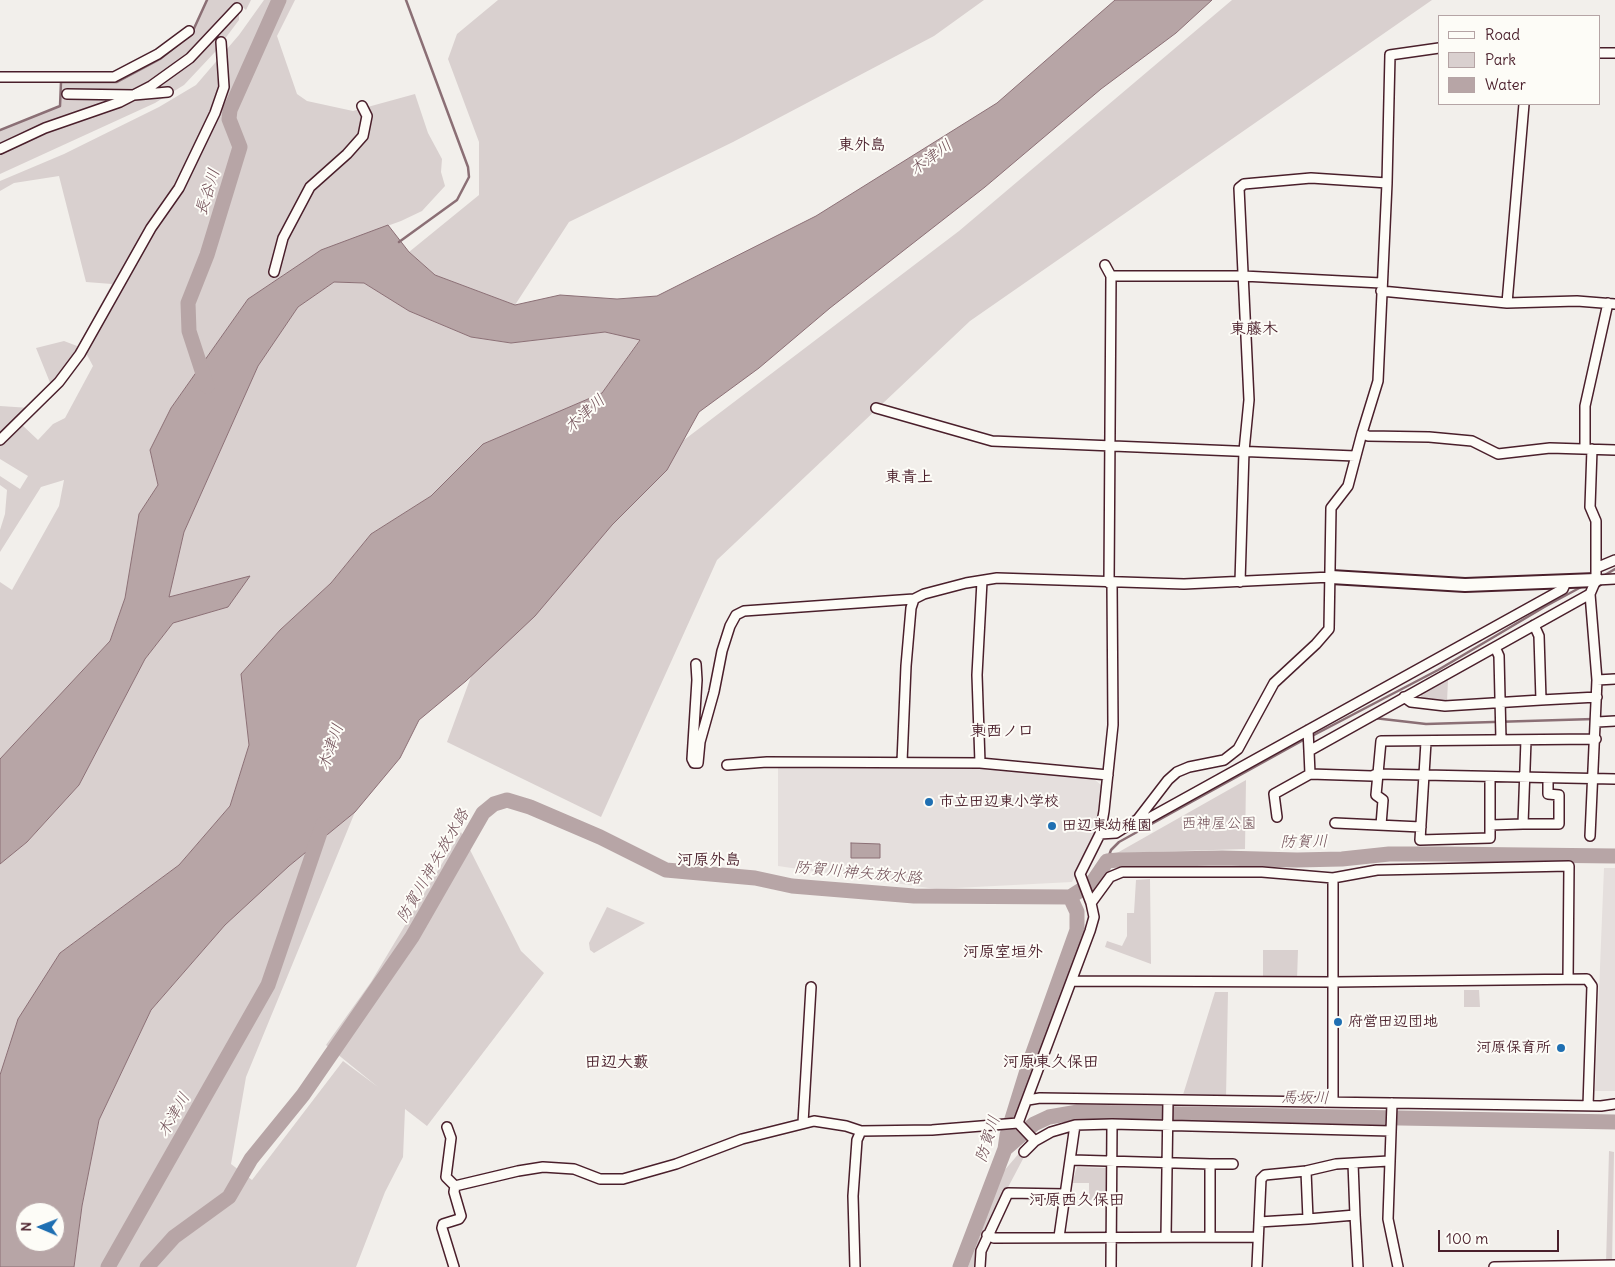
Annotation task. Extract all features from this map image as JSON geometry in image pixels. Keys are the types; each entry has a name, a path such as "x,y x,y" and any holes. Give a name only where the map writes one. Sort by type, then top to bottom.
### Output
{"street":[{"path":"0,149 45,128 134,95 190,58 238,6"},
{"path":"0,77 114,77 158,54 189,31"},
{"path":"0,440 59,382 80,354 151,228 179,188 215,113 224,87 221,42"},
{"path":"1100,834 1116,833 1138,819 1168,780 1177,772 1188,767 1224,760 1238,749 1274,683 1316,644 1329,629 1331,508 1348,486 1355,456 1378,382 1387,183 1390,55 1438,48"},
{"path":"1600,52 1615,53"},
{"path":"67,94 134,95 168,92"},
{"path":"1507,303 1524,105"},
{"path":"274,272 283,238 310,187 347,154 363,136 367,126 367,116 362,106"},
{"path":"1240,582 1244,451 1249,400 1239,188 1244,184 1311,178 1387,183"},
{"path":"1018,1125 1020,1112 1028,1100 1094,917 1090,899 1080,874 1100,834 1112,725 1109,446 1111,276 1105,265"},
{"path":"1111,276 1243,276 1381,287 1507,303 1577,300 1611,303 1586,406 1590,508 1596,521 1596,574 1590,594 1597,680 1597,719 1590,836"},
{"path":"876,408 992,441 1355,456"},
{"path":"1362,434 1368,436 1472,440 1498,454 1550,448 1615,450"},
{"path":"696,664 698,680 692,759 694,763 698,763 700,742 714,692 722,651 730,626 736,615 744,611 914,599 924,594 997,578 1184,584 1331,577 1465,585 1566,582 1596,574 1615,560"},
{"path":"1596,574 1615,579"},
{"path":"980,763 977,675 982,581"},
{"path":"1138,819 1144,821 1563,590 1566,582"},
{"path":"1309,751 1590,594"},
{"path":"902,762 906,666 914,599"},
{"path":"1534,625 1539,636 1541,700"},
{"path":"1495,647 1499,656 1501,740"},
{"path":"1597,680 1615,679"},
{"path":"1404,697 1411,702 1444,706 1597,697"},
{"path":"1597,719 1615,722"},
{"path":"1308,730 1310,774"},
{"path":"1381,825 1383,800 1376,795 1381,741 1596,739"},
{"path":"1523,824 1526,740"},
{"path":"1426,742 1420,840 1490,838 1490,777"},
{"path":"727,765 767,762 980,763 1108,774"},
{"path":"1277,817 1274,794 1310,774 1615,779"},
{"path":"1490,826 1559,824 1559,795 1548,794 1548,778"},
{"path":"1336,824 1421,827"},
{"path":"1090,899 1110,877 1122,872 1262,872 1333,878 1377,870 1569,866 1568,979"},
{"path":"1333,878 1333,1102"},
{"path":"1072,981 1333,982 1587,979 1592,986 1588,1106"},
{"path":"803,1123 811,987"},
{"path":"1028,1100 1040,1098 1168,1103 1333,1102 1392,1105 1588,1106 1615,1104"},
{"path":"1166,1236 1168,1103"},
{"path":"1392,1105 1388,1219 1398,1267"},
{"path":"455,1186 518,1171 543,1168 574,1169 600,1180 623,1179 676,1164 742,1139 814,1121 830,1122 861,1131 1018,1125 1033,1139"},
{"path":"1024,1152 1033,1139 1075,1125 1168,1122 1392,1128"},
{"path":"1111,1267 1112,1124"},
{"path":"1059,1237 1072,1160 1075,1125"},
{"path":"447,1127 451,1138 446,1177 455,1186"},
{"path":"855,1267 853,1196 857,1140 861,1131"},
{"path":"1072,1160 1233,1164"},
{"path":"1257,1267 1261,1179 1265,1175 1306,1171 1336,1164 1389,1161"},
{"path":"1353,1163 1358,1267"},
{"path":"1210,1164 1210,1236"},
{"path":"1306,1171 1308,1219"},
{"path":"454,1267 442,1228 443,1224 459,1219 461,1216 454,1192 455,1186"},
{"path":"980,1267 981,1250 1008,1193 1065,1194"},
{"path":"1259,1222 1356,1216"},
{"path":"987,1235 994,1238 1258,1237"},
{"path":"1494,1267 1615,1265"}],"shaded area":[{"path":"899,766 984,769 1093,778 1102,786 1097,823 1094,836 1072,882 936,889 778,866 778,767"},
{"path":"1604,868 1615,868 1615,1091 1595,1091"}],"green space":[{"path":"207,0 251,0 246,10 239,4 239,20 215,52 184,85 155,103 0,174 0,130 60,106 61,82 117,82 160,59 193,33"},
{"path":"264,0 295,0 277,36 297,94 307,101 353,111 415,94 428,133 442,159 441,172 445,186 422,211 401,221 321,250 248,299 171,408 150,450 158,485 139,514 125,598 110,641 0,759 0,582 12,590 59,506 64,480 41,487 0,552 0,530 5,514 7,490 0,485 0,476 20,489 28,476 0,459 0,445 20,423 38,440 53,424 65,418 93,366 80,342 112,284 86,282 59,176 14,183 0,191 0,181 64,154 159,107 196,85 239,35"},
{"path":"498,0 984,0 934,36 733,142 569,222 515,305 435,275 409,252 479,195 479,142 448,59 457,34"},
{"path":"1232,0 1432,0 970,321 717,560 601,817 447,742 509,573 959,231"},
{"path":"334,282 364,283 409,311 471,337 511,343 605,332 640,339 602,393 483,444 431,496 371,534 331,583 280,630 241,674 249,745 230,806 179,865 60,953 19,1019 0,1075 0,864 27,842 79,785 145,659 173,623 228,607 249,577 169,597 184,532 258,366 298,307"},
{"path":"64,341 77,346 75,356 51,385 36,348"},
{"path":"0,406 30,408 0,437"},
{"path":"1448,680 1447,702 1421,700 1421,693"},
{"name":"西神屋公園","path":"1246,780 1245,849 1117,853"},
{"path":"355,812 246,1077 231,1164 252,1180 343,1061 378,1087 326,1045 371,982 461,832 521,951 544,973 427,1126 405,1109 403,1157 385,1192 356,1267 74,1267 82,1206 99,1120 151,1010 225,925 289,866"},
{"path":"1150,879 1151,964 1105,947 1107,941 1122,946 1127,936 1127,913 1134,913 1136,880"},
{"path":"607,907 645,923 594,953 590,950 589,943"},
{"path":"1263,950 1298,950 1297,980 1263,979"},
{"path":"1464,990 1479,990 1480,1007 1464,1007"},
{"path":"1215,992 1228,992 1226,1098 1182,1098"},
{"path":"1021,1151 1024,1157 1005,1193 978,1267 968,1267 1003,1172"},
{"path":"1609,1151 1614,1152 1612,1264 1606,1264"},
{"path":"1077,1167 1110,1168 1110,1201 1089,1200 1089,1183 1072,1183"}],"water":[{"path":"1115,0 1212,0 1176,33 1101,89 985,187 830,308 759,368 699,412 667,470 612,525 535,616 466,681 419,720 400,758 355,812 289,866 225,925 151,1010 99,1120 82,1206 74,1267 0,1267 0,1075 18,1019 60,953 179,865 230,806 249,745 241,674 280,630 331,583 371,534 431,496 483,444 602,393 640,340 605,332 511,343 471,337 409,311 364,283 334,282 298,307 258,366 184,532 169,597 250,576 228,607 173,623 145,659 79,785 27,842 0,864 0,759 110,641 125,598 139,514 158,485 150,450 171,408 248,299 321,250 388,225 409,252 435,275 515,305 560,295 617,299 657,296 816,216 997,103"},
{"path":"851,843 880,844 880,858 851,858"}],"waterway":[{"path":"191,35 207,0"},
{"name":"長谷川","path":"207,386 189,331 188,303 207,255 240,147 229,119 230,110 279,0"},
{"path":"399,242 457,200 469,177 468,167 406,0"},
{"path":"0,130 60,106 61,82 117,82 160,59 180,43"},
{"path":"1603,576 1615,569"},
{"path":"1312,736 1438,670 1583,586"},
{"path":"1374,718 1426,724 1594,719"},
{"path":"1107,861 1111,850 1119,842 1307,738"},
{"name":"防賀川神矢放水路","path":"147,1267 174,1237 229,1197 251,1159 303,1095 412,937 483,813 494,804 507,800 530,807 600,837 666,870 755,878 792,886 914,896 1070,897"},
{"name":"木津川","path":"108,1267 268,985 323,824"},
{"name":"防賀川","path":"1070,897 1092,883 1107,861 1118,860 1222,858 1297,860 1342,859 1389,854 1615,856"},
{"name":"防賀川","path":"960,1267 1005,1149 1007,1135 1029,1064 1077,930 1077,912 1070,897"},
{"name":"馬坂川","path":"1005,1149 1034,1124 1049,1117 1078,1112 1615,1122"}],"place":[{"name":"市立田辺東小学校","path":"929,802"},
{"name":"田辺東幼稚園","path":"1052,826"},
{"name":"府営田辺団地","path":"1338,1022"},
{"name":"河原保育所","path":"1561,1048"}],"district":[{"name":"東外島","path":"862,145"},
{"name":"東藤木","path":"1254,329"},
{"name":"東青上","path":"909,477"},
{"name":"東西ノ口","path":"1002,731"},
{"name":"河原外島","path":"709,860"},
{"name":"河原室垣外","path":"1003,952"},
{"name":"田辺大藪","path":"617,1062"},
{"name":"河原東久保田","path":"1051,1062"},
{"name":"河原西久保田","path":"1077,1200"}]}
